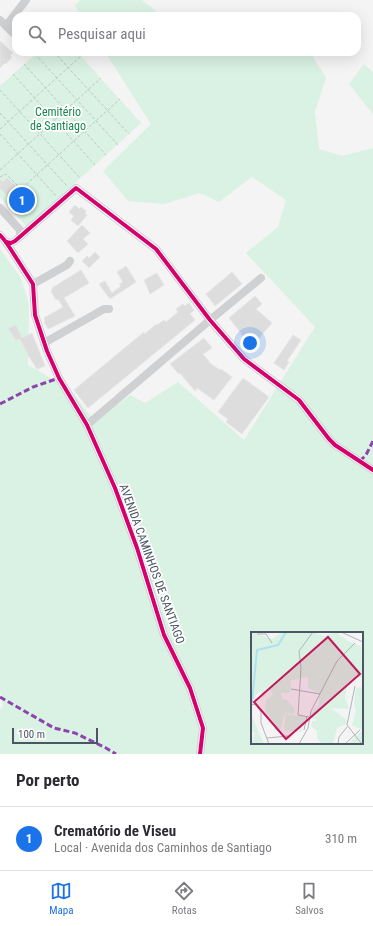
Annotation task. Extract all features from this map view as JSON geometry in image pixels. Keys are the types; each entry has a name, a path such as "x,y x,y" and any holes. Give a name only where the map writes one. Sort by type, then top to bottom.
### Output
{"street":[{"path":"14,12 26,0"},
{"path":"12,14 3,23 12,32"},
{"path":"6,242 13,242 76,188 156,249 210,320 244,359 299,400 335,445 373,470"},
{"path":"0,208 20,230 20,236"},
{"name":"AVENIDA CAMINHOS DE SANTIAGO","path":"0,235 33,284 35,315 44,343 59,378 87,425 114,488 137,548 164,635 190,688 203,728 200,754"},
{"path":"33,284 67,265 70,261"},
{"path":"87,425 210,320 262,278"},
{"path":"44,343 104,309 109,309"}],"path":[{"path":"37,56 118,145"},
{"path":"58,56 129,134"},
{"path":"0,129 81,56"},
{"path":"24,64 106,155"},
{"path":"13,74 95,165"},
{"path":"0,170 100,78"},
{"path":"0,90 80,178"},
{"path":"0,177 6,174 21,189 120,99"},
{"path":"0,113 69,188"},
{"path":"0,134 58,198"}],"green space":[{"path":"80,0 142,0 157,12 79,12 75,6"},
{"name":"Cemitério de Santiago","path":"34,56 81,56 141,123 27,227 0,197 0,86"},
{"path":"108,56 312,56 326,78 315,112 319,149 342,156 373,148 373,754 0,754 0,710 3,706 0,689 0,249 21,278 29,305 28,365 70,389 95,422 130,395 145,403 178,382 244,440 315,327 246,253 278,227 286,200 252,177 219,202 200,193 164,204 128,201 103,171 151,124"},
{"path":"364,64 373,72 373,114 349,84"}],"building":[{"path":"0,41 12,52 10,56 12,57 0,68"},
{"path":"7,178 16,186 17,194 25,186 34,195 17,210 11,204 13,202 0,188 0,179 3,182"},
{"path":"75,205 79,209 81,207 86,211 85,213 87,215 78,226 71,220 74,216 69,212"},
{"path":"82,225 90,233 83,239 88,244 78,253 67,241"},
{"path":"95,252 100,257 89,268 82,261 87,256 89,258"},
{"path":"126,266 136,282 110,299 99,284 105,281 112,293 121,286 119,284 123,282 117,272"},
{"path":"81,270 89,283 64,298 75,316 48,329 44,322 44,318 63,307 58,299 56,300 51,291 52,288"},
{"path":"232,272 242,284 215,306 206,294"},
{"path":"157,273 164,285 150,294 144,280"},
{"path":"255,296 262,304 256,309 272,323 253,345 241,334 229,318"},
{"path":"189,303 194,310 190,314 195,320 88,408 74,390 144,332 145,334 156,324 157,325 164,320 166,322 178,312 176,309 183,304 185,306"},
{"path":"16,325 22,338 32,333 45,366 37,369 20,339 16,340 8,328"},
{"path":"293,335 301,340 287,361 289,362 284,370 274,363"},
{"path":"204,338 212,348 203,354 211,364 232,377 214,400 197,388 195,391 180,373 179,374 170,364"},
{"path":"243,378 269,397 242,434 226,422 228,419 218,412"}],"marked path":[{"path":"0,404 33,387 59,378"},
{"path":"360,461 366,455 373,441"},
{"path":"0,697 54,728 75,733 116,754"}],"cycle path":[{"path":"6,242 11,243 15,241 76,188 156,249 210,320 244,359 299,400 335,445 373,470"},
{"path":"0,235 33,284 35,315 47,351 59,378 87,425 115,488 137,548 164,635 190,688 203,728 200,754"}],"place":[{"name":"Crematório de Viseu","path":"22,200"}]}
